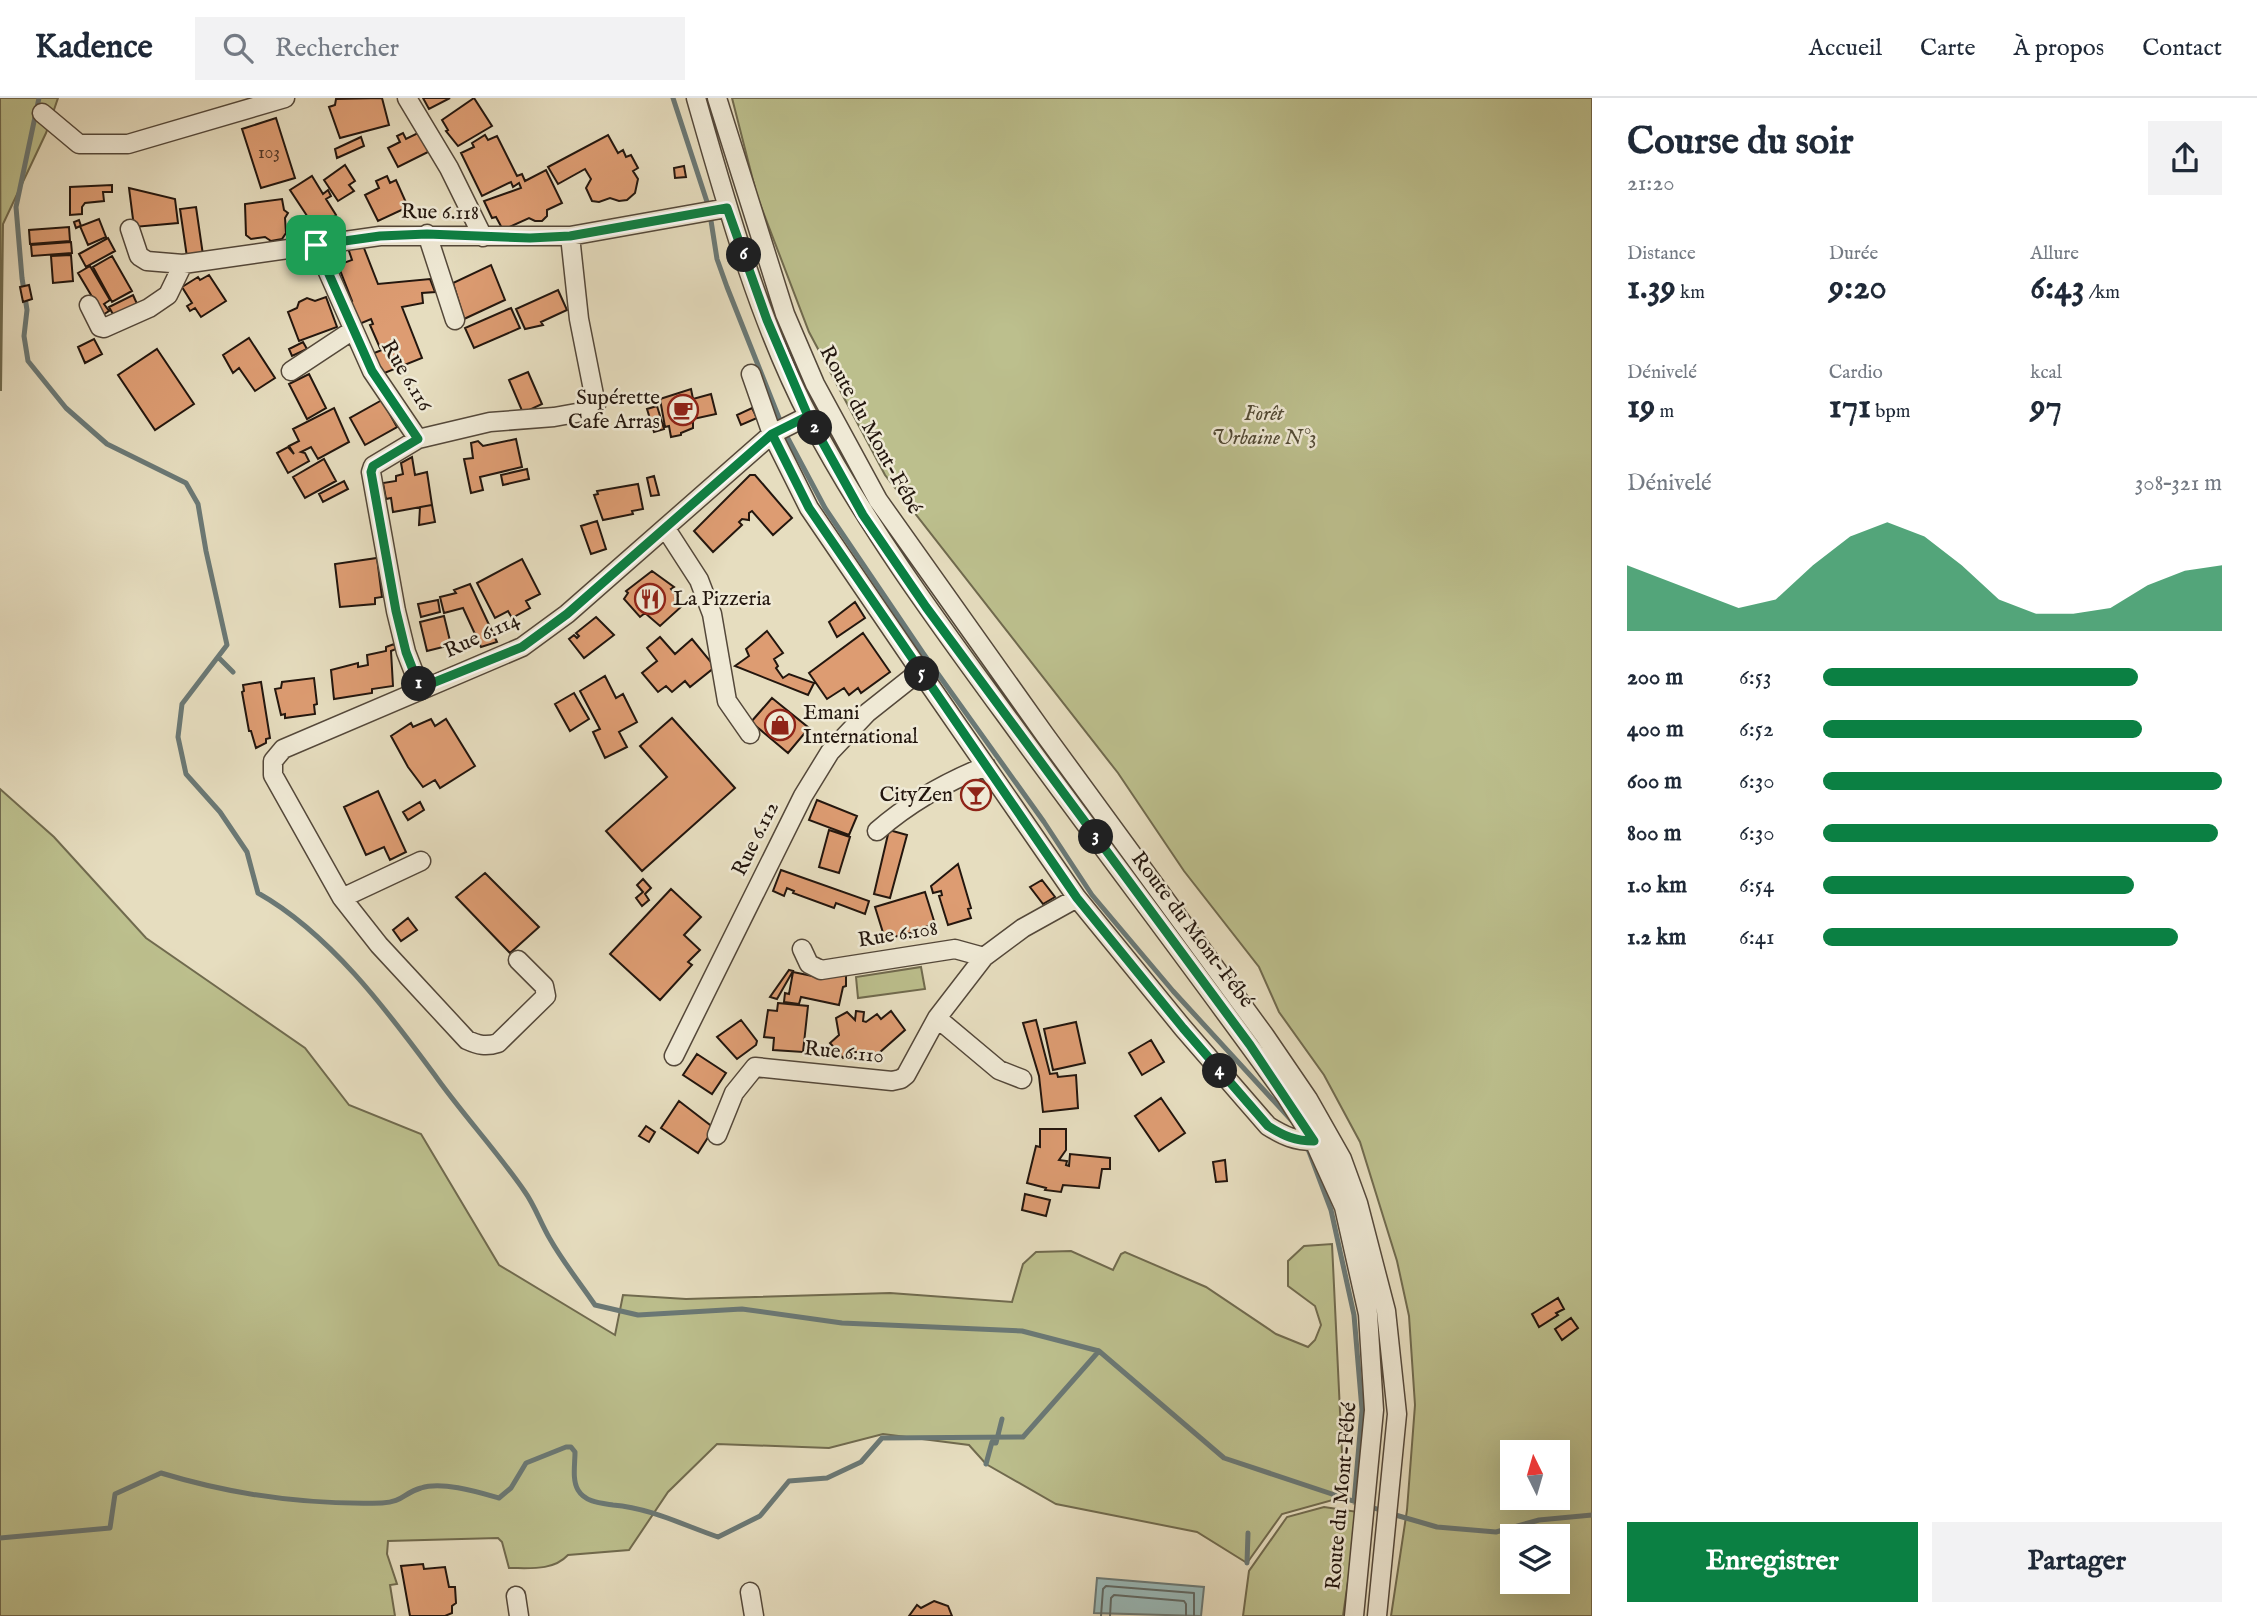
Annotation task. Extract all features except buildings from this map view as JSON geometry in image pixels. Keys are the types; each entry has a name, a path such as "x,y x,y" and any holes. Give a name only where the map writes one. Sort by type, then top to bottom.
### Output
{"street":[{"path":"42,113 79,144 128,144 285,98"},
{"path":"407,98 449,168 483,237"},
{"name":"Route du Mont-Fébé","path":"696,98 727,208 767,320 808,416 863,515 926,607 1250,1045 1314,1141 1343,1207 1368,1314 1374,1410 1354,1616"},
{"name":"Route du Mont-Fébé","path":"717,98 785,314 815,384 878,500 1037,724 1265,1036 1308,1100 1342,1159 1358,1203 1386,1311 1396,1414 1377,1616"},
{"name":"Rue 6.118","path":"130,229 139,256 147,261 183,264 380,236 570,236 727,208"},
{"path":"427,234 455,320"},
{"name":"Rue 6.116","path":"316,245 372,371 418,439 490,422 584,413 596,405 579,319 570,236"},
{"path":"89,305 100,327 104,328 149,308 168,295 183,264"},
{"path":"291,371 353,330"},
{"path":"751,374 772,434 809,508 1077,898 1183,1028 1268,1126 1299,1141 1314,1141"},
{"name":"Rue 6.114","path":"518,960 544,986 545,996 498,1043 490,1046 467,1040 379,945 342,898 273,775 273,761 282,749 420,688 522,647 567,614 772,434 808,416"},
{"path":"418,439 373,466 371,472 396,611 406,652 420,688"},
{"path":"666,529 699,580 712,614 727,701 750,734"},
{"name":"Rue 6.112","path":"674,1056 803,796 830,752 867,713 920,671"},
{"path":"877,831 920,799 956,778 986,766"},
{"path":"342,898 421,861"},
{"path":"984,957 1023,928 1077,898"},
{"name":"Rue 6.108","path":"802,949 809,964 821,970 955,949 984,957"},
{"name":"Rue 6.110","path":"717,1135 734,1093 755,1067 892,1081 901,1079 906,1075 937,1018 984,957"},
{"path":"937,1018 999,1070 1022,1079"},
{"path":"750,1592 754,1616"},
{"path":"516,1596 520,1616"}],"green space":[{"path":"0,98 58,98 46,133 3,224 1,391"},
{"name":"Forêt Urbaine N°3","path":"732,98 1592,98 1592,1616 1391,1616 1407,1510 1415,1405 1409,1316 1397,1261 1360,1142 1324,1075 1279,1012 1259,967 1184,871 1118,773 885,475 809,332 757,196"},
{"path":"0,789 54,837 146,938 305,1048 349,1105 421,1134 499,1265 615,1335 623,1295 686,1299 890,1293 1012,1302 1023,1264 1036,1252 1071,1251 1113,1270 1121,1254 1125,1252 1206,1287 1276,1334 1308,1347 1315,1340 1321,1325 1315,1306 1288,1286 1288,1261 1304,1246 1332,1244 1343,1474 1340,1498 1282,1514 1247,1563 1197,1532 1056,1504 986,1464 969,1445 883,1434 829,1448 717,1444 668,1492 629,1550 568,1555 555,1564 541,1568 509,1568 502,1542 498,1538 388,1541 387,1554 397,1584 390,1585 395,1616 0,1616"},
{"path":"921,967 925,989 858,998 856,977"},
{"path":"1324,1507 1358,1512 1343,1616 1243,1616 1249,1571 1287,1517"}],"water":[{"path":"1097,1578 1204,1587 1201,1616 1094,1613"}],"waterway":[{"path":"39,98 16,207 27,310 24,336 28,361 66,408 107,444 186,483 198,504 227,645 182,704 178,737 186,774 220,812 247,852 258,893 309,929 355,974 376,999 529,1197 555,1248 595,1305 638,1315 742,1309 842,1323 1022,1331 1099,1351 1224,1458 1383,1511"},
{"path":"673,98 709,208 717,259 727,287 785,433 825,508 1092,895 1173,991 1294,1123"},
{"path":"218,657 233,672"},
{"path":"1307,1146 1331,1210 1354,1315 1362,1410 1354,1502"},
{"path":"0,1538 110,1528 115,1494 161,1473 243,1493 298,1500 382,1503 430,1486 460,1488 499,1498 511,1488 526,1463 566,1447 571,1447 575,1452 575,1482 585,1497 598,1503 653,1513 718,1537 760,1516 789,1481 827,1478 861,1462 882,1438 1023,1437 1099,1351"},
{"path":"986,1464 992,1442 996,1443 1002,1419"},
{"path":"1392,1514 1437,1527 1496,1532 1539,1520 1592,1515"},
{"path":"1247,1563 1248,1533"}],"place":[{"name":"Supérette Cafe Arras","path":"683,410"},
{"name":"La Pizzeria","path":"650,599"},
{"name":"Emani International","path":"780,725"},
{"name":"CityZen","path":"976,795"}],"route":[{"path":"316,245 372,371 418,439 373,466 371,480 396,611 406,652 420,688 522,647 567,614 772,434 793,421 808,416 863,515 926,607 1250,1045 1314,1141 1299,1141 1268,1126 1183,1028 1077,898 809,508 772,434 782,427 793,421 808,416 767,320 727,208 570,236 530,238 427,234 380,236 316,245"}]}
